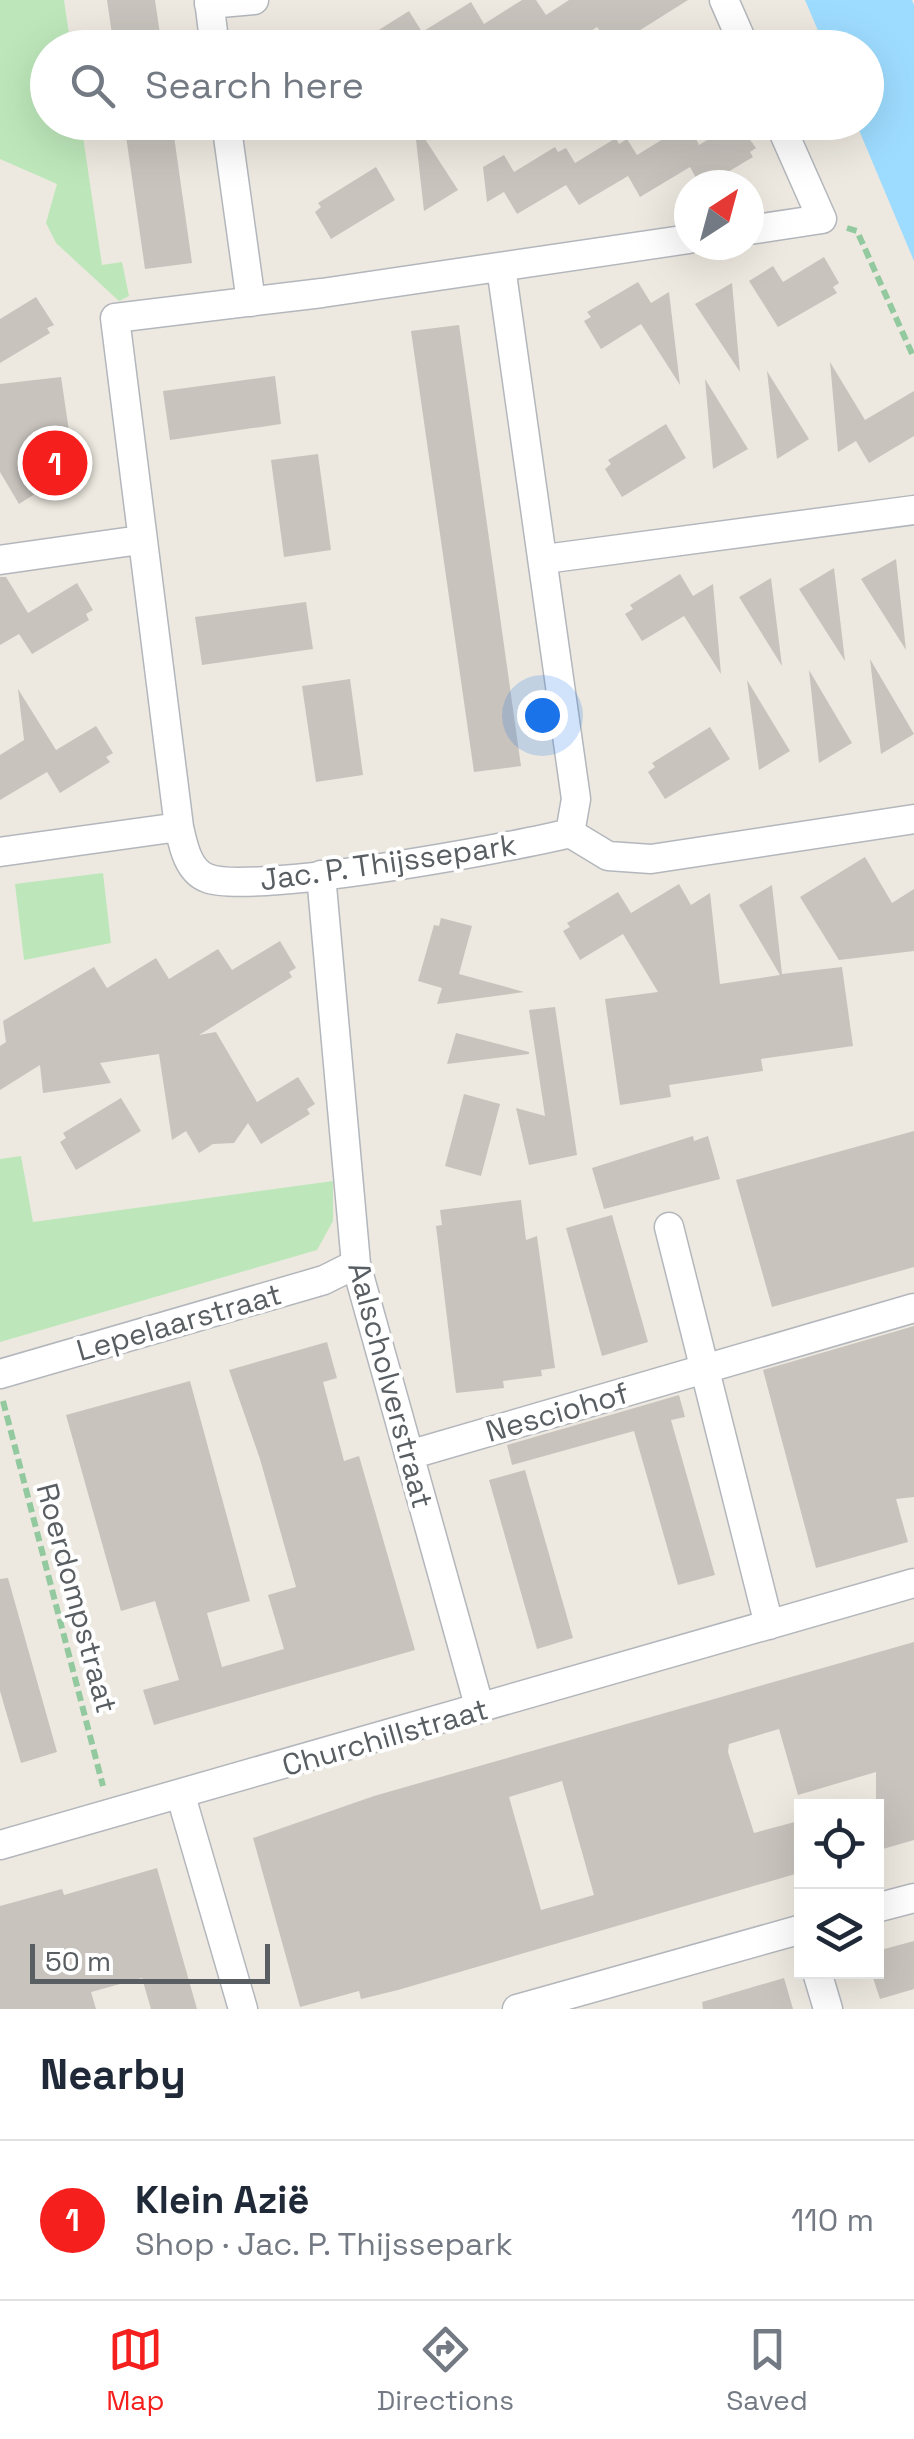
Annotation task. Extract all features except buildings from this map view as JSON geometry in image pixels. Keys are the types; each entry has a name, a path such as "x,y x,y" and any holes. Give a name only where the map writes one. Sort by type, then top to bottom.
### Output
{"street":[{"path":"213,30 209,2 254,0"},
{"path":"724,0 738,30"},
{"path":"228,140 251,302"},
{"path":"764,228 822,219 787,140"},
{"name":"Jac. P. Thijssepark","path":"570,832 321,875 234,883 204,878 187,858 179,827 115,318 674,241"},
{"path":"501,267 576,800 570,832 608,856 651,860 914,819"},
{"path":"545,559 914,510"},
{"path":"0,560 140,540"},
{"path":"0,852 179,827"},
{"name":"Aalscholverstraat","path":"321,875 356,1264 480,1709"},
{"path":"669,1227 769,1626"},
{"name":"Lepelaarstraat","path":"0,1374 324,1280 356,1264"},
{"name":"Nesciohof","path":"409,1456 914,1308"},
{"name":"Churchillstraat","path":"0,1845 914,1583"},
{"path":"181,1796 244,2009"},
{"path":"884,1906 914,1898"},
{"path":"518,2009 794,1931"},
{"path":"820,1979 828,2009"}],"path":[{"path":"822,219 857,231 914,358"},
{"name":"Roerdompstraat","path":"0,1391 111,1816"}],"green space":[{"path":"0,0 64,0 68,30 30,30 30,140 84,140 102,265 122,262 129,296 119,301 56,243 46,223 57,184 0,159"},
{"path":"103,873 111,943 24,960 15,884"},
{"path":"21,1156 33,1222 333,1181 333,1221 317,1250 0,1342 0,1159"}],"water":[{"path":"805,0 912,0 914,261 863,140 884,140 884,30 818,30"}],"place":[{"name":"Klein Azië","path":"55,463"}]}
